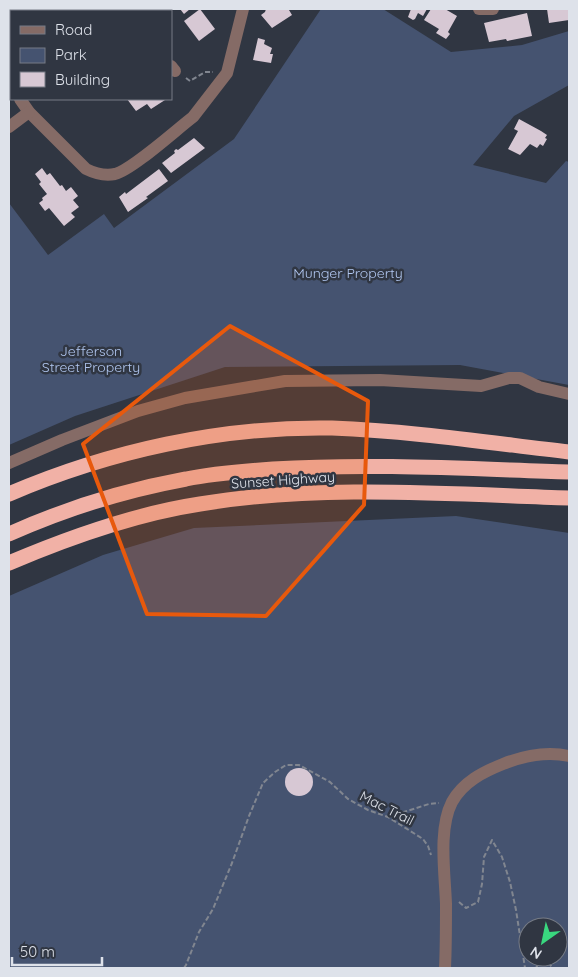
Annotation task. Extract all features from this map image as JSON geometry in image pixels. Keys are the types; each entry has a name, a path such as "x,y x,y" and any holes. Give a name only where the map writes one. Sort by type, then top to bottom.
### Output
{"highway":[{"path":"9,494 92,464 130,453 215,436 258,431 331,428 369,430 569,452"},
{"name":"Sunset Highway","path":"9,534 34,523 140,489 188,478 304,467 366,466 569,472"},
{"name":"Sunset Highway","path":"9,563 48,546 101,528 161,511 281,494 347,492 569,498"}],"street":[{"path":"21,100 29,112 86,169 96,174 114,174 130,166 193,117 227,73 243,9"},
{"path":"479,9 493,9"},
{"path":"9,127 29,112"},
{"path":"9,463 62,440 138,411 185,398 285,382 380,380 480,386 509,378 520,378 539,386 569,394"},
{"path":"445,968 445,833 446,820 452,802 462,788 477,776 516,758 551,754 569,756"}],"path":[{"path":"173,68 190,81 205,72 227,73"},
{"name":"Mac Trail","path":"184,968 199,932 213,908 263,783 275,772 286,766 299,765 330,782 348,799 368,810 388,817 423,839 428,846 432,859"},
{"path":"388,817 433,803 452,802"},
{"path":"445,892 466,908 478,902 482,884 484,857 492,840 502,856 510,882 525,968"}],"highlighted area":[{"path":"230,326 368,401 364,505 266,616 147,614 83,444"}],"green space":[{"path":"321,9 383,9 451,52 522,45 569,31 569,85 514,116 473,165 546,183 566,161 569,162 569,385 460,365 225,367 75,416 9,445 9,203 48,255 104,214 114,228 234,139"},
{"path":"456,516 569,533 569,968 9,968 9,596 103,555 194,528"}],"building":[{"path":"9,9 31,9 10,10 9,25"},
{"path":"73,9 102,10 74,10"},
{"path":"180,9 190,9 184,14"},
{"path":"200,9 215,29 199,41 184,21"},
{"path":"266,9 291,9 289,10 292,15 272,28 261,15"},
{"path":"411,9 427,9 423,16 418,13 413,20 408,17"},
{"path":"431,9 445,9 457,16 446,39 436,33 439,29 424,20"},
{"path":"547,9 569,9 569,20 549,23"},
{"path":"527,13 532,36 489,42 484,23"},
{"path":"258,38 265,40 264,44 272,48 270,54 273,54 271,63 253,60"},
{"path":"128,100 165,100 151,109 147,104 136,111"},
{"path":"519,119 547,135 543,146 540,144 537,148 530,144 520,155 508,149 518,131 514,129"},
{"path":"194,138 205,148 171,173 162,163 175,153 176,149 178,150"},
{"path":"42,168 47,175 50,173 66,191 71,187 78,196 73,200 79,207 71,213 75,217 64,226 49,208 45,211 39,203 47,194 39,184 41,182 35,174"},
{"path":"159,169 168,181 128,212 119,197 125,192 126,194"},
{"path":"299,768 309,772 313,782 309,792 299,796 289,792 285,782 289,772"}],"park label":[{"name":"Munger Property","path":"348,273"},
{"name":"Jefferson Street Property","path":"91,360"}]}
